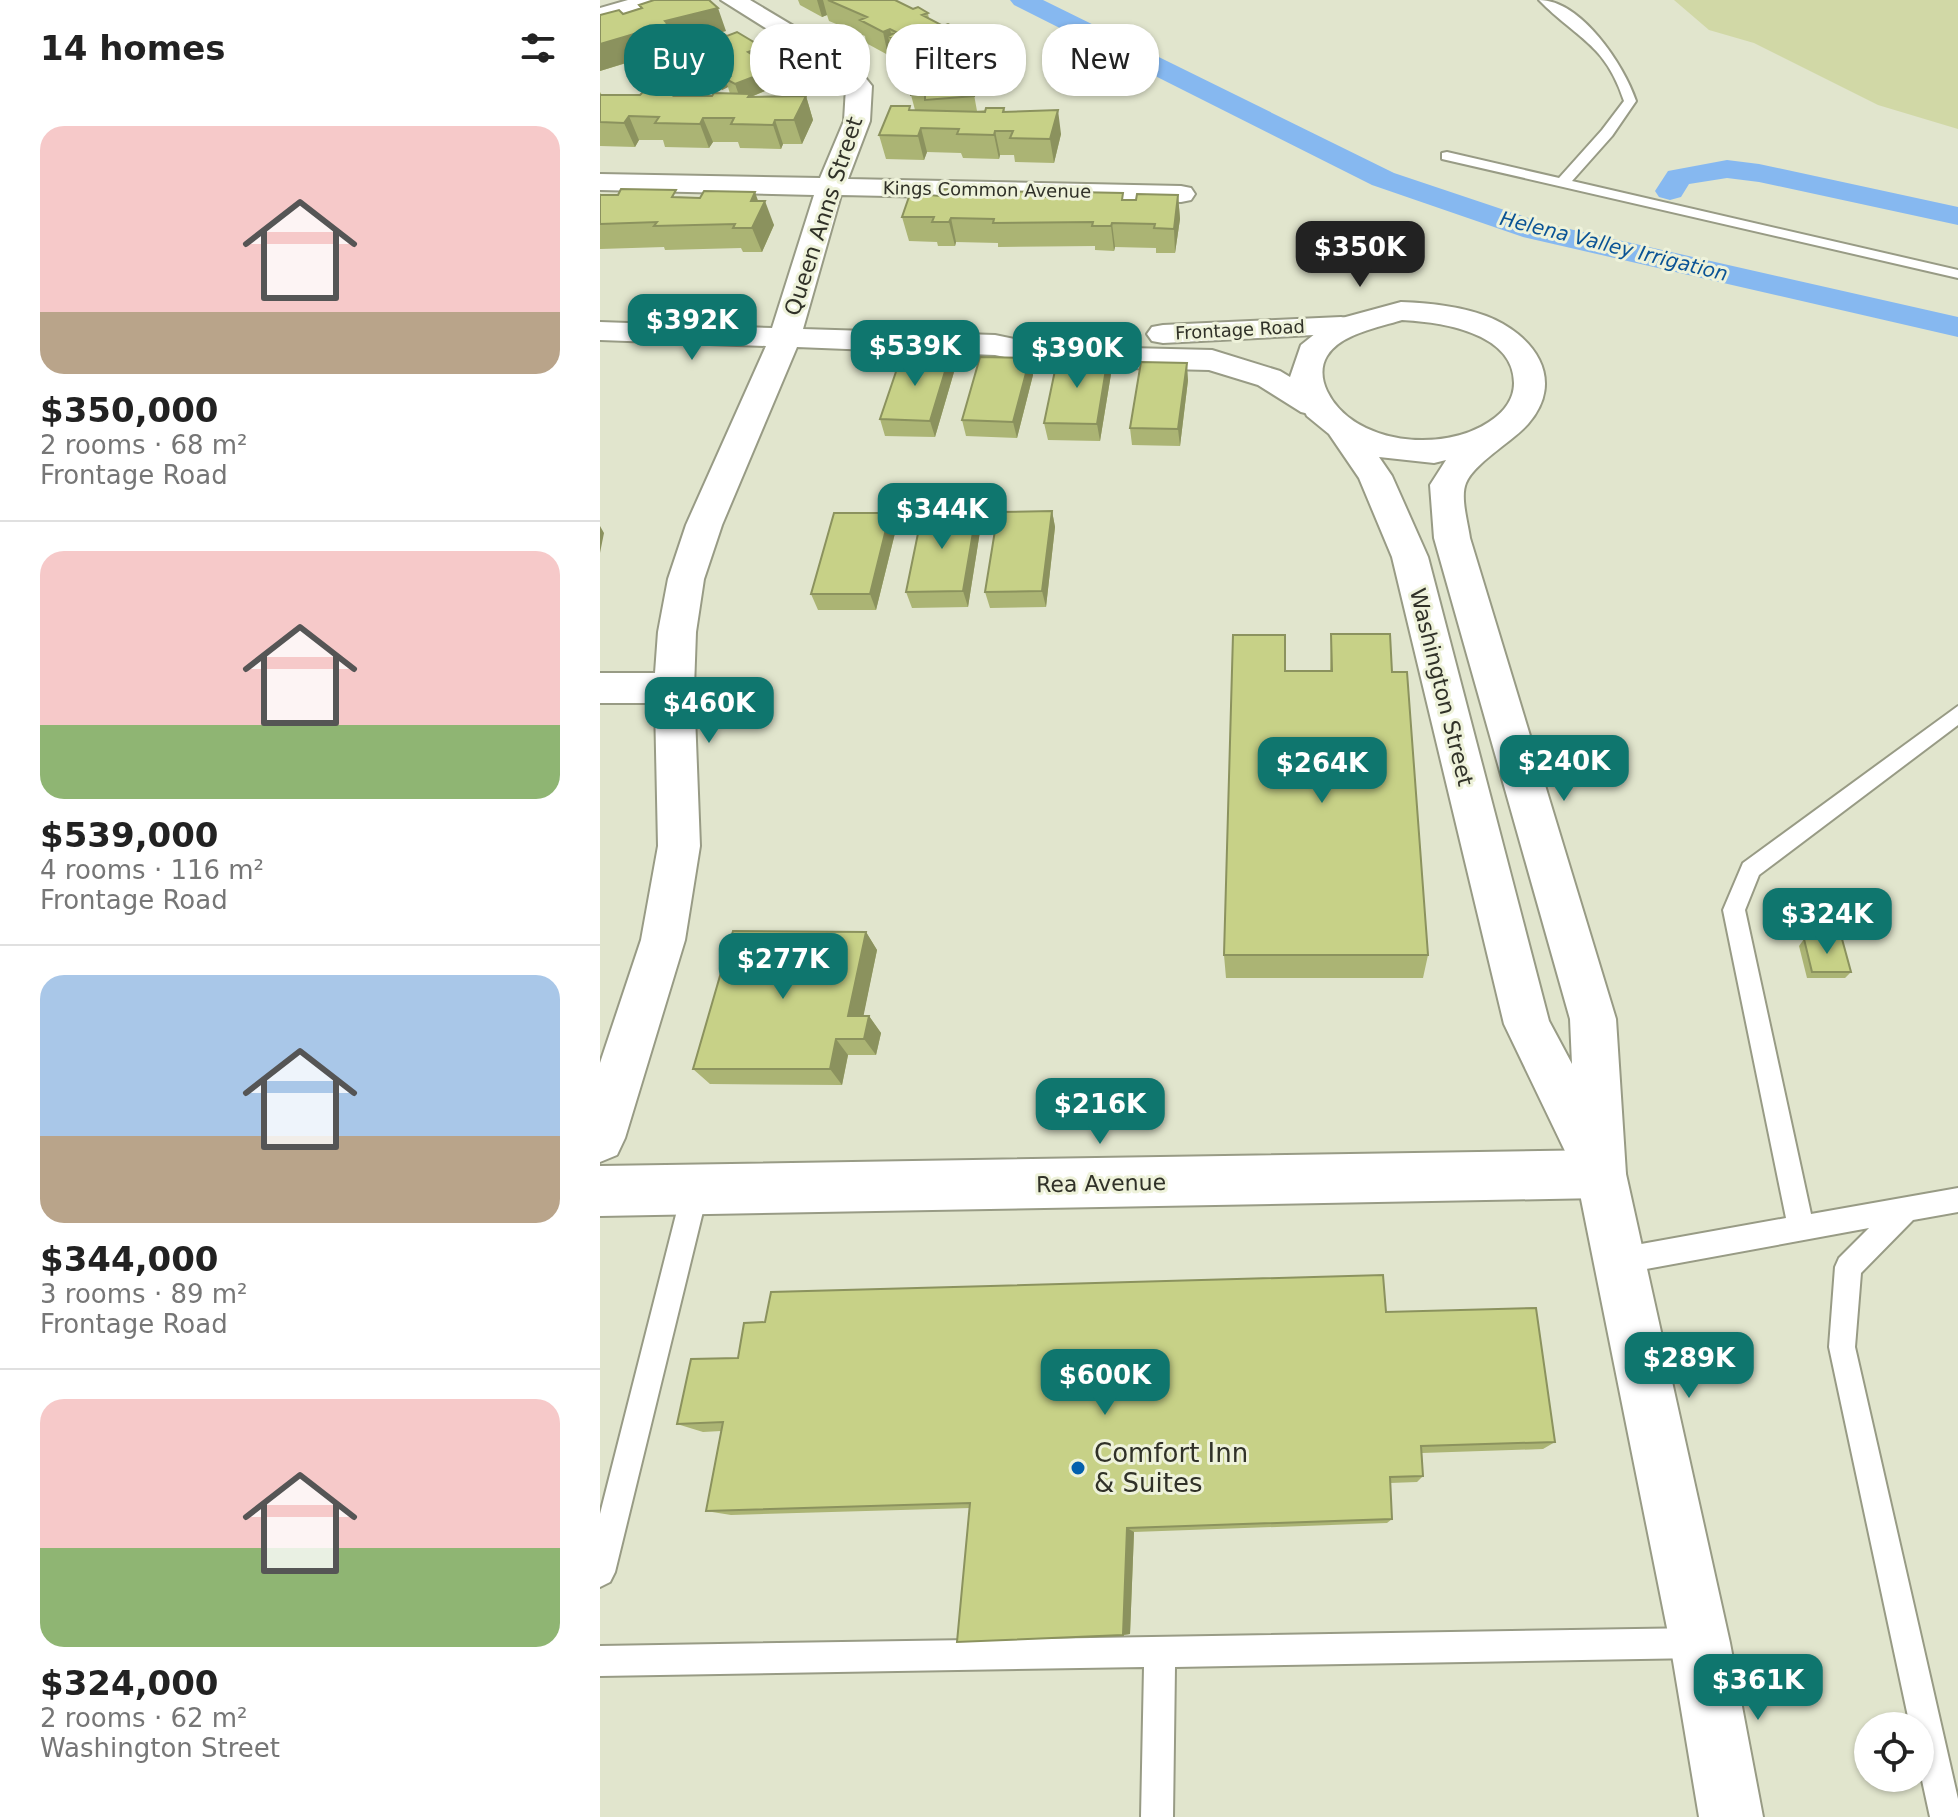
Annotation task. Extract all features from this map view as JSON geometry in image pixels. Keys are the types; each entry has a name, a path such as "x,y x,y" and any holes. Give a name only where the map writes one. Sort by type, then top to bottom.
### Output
{"street":[{"path":"600,16 653,0"},
{"name":"Queen Anns Street","path":"600,1138 663,940 679,846 674,688 677,632 686,579 704,525 785,338 831,186 857,121 859,86 843,66 733,0"},
{"name":"Kings Common Avenue","path":"600,182 1181,194"},
{"path":"1412,311 1467,319 1494,332 1516,350 1529,370 1531,392 1522,413 1502,431 1468,446 1426,452 1383,447 1345,433 1313,405 1304,383 1307,362 1319,342 1341,326 1369,316 1412,311"},
{"name":"Frontage Road","path":"995,345 1050,336 1341,326"},
{"name":"Frontage Road","path":"600,331 995,345 1047,356 1212,360 1269,378 1313,405"},
{"name":"Washington Street","path":"1502,431 1461,464 1447,485 1452,538 1593,1019 1601,1174 1700,1643 1731,1817"},
{"name":"Washington Street","path":"1345,433 1375,476 1410,557 1527,1024 1601,1174"},
{"path":"600,688 674,688"},
{"name":"Rea Avenue","path":"600,1191 1601,1174"}],"lane":[{"path":"1545,0 1589,32 1623,73 1630,101 1607,133 1561,184"},
{"path":"1447,156 1958,274"},
{"path":"1801,1229 1734,910 1751,869 1958,714"},
{"path":"600,1572 695,1191"},
{"path":"1619,1261 1958,1200"},
{"path":"1907,1209 1848,1267 1842,1347 1946,1817"},
{"path":"600,1661 1700,1643"},
{"path":"1157,1817 1160,1653"}],"green space":[{"path":"1674,0 1958,0 1958,129 1878,105 1754,43 1709,30"}],"building":[{"path":"654,0 709,0 718,8 665,21 668,24 624,24 624,37 600,44 600,15 619,10 623,14 642,8 639,5"},
{"path":"828,0 895,0 913,9 918,7 928,13 922,15 939,24 886,24 883,32 860,20 867,17"},
{"path":"737,32 750,40 750,78 735,84 734,33"},
{"path":"600,95 806,96 794,120 775,120 773,125 731,124 734,118 703,118 700,124 655,123 659,117 629,116 624,123 600,122"},
{"path":"925,96 974,96 925,100"},
{"path":"891,106 910,106 909,110 985,112 986,108 1004,108 1003,112 1058,110 1050,139 1010,138 1013,131 995,131 994,135 957,134 959,129 921,128 918,136 879,135"},
{"path":"621,189 676,190 672,197 700,198 704,191 755,192 751,201 765,201 752,228 733,228 735,224 600,224 600,195 618,195"},
{"path":"941,189 984,190 982,196 996,196 998,191 1042,192 1040,197 1074,197 1075,192 1123,193 1122,200 1136,200 1137,194 1178,195 1174,229 1154,228 1155,224 1092,226 1093,222 993,223 994,219 951,218 949,222 932,222 934,217 902,217 911,191 939,196"},
{"path":"902,354 950,355 930,421 880,419"},
{"path":"1058,356 1108,357 1097,424 1044,423"},
{"path":"980,357 1030,358 1013,422 962,420"},
{"path":"1141,362 1187,363 1178,429 1130,428"},
{"path":"923,509 977,509 963,591 906,592"},
{"path":"1052,511 1042,591 985,592 998,512"},
{"path":"834,513 890,513 870,594 811,594"},
{"path":"1331,634 1390,634 1392,672 1407,672 1428,955 1224,955 1233,635 1285,635 1285,671 1332,671"},
{"path":"733,931 866,932 848,1016 869,1016 864,1039 836,1039 830,1069 693,1069"},
{"path":"1804,939 1842,939 1851,972 1812,972"},
{"name":"Comfort Inn & Suites","path":"1383,1275 1386,1312 1536,1308 1555,1442 1421,1446 1423,1476 1390,1477 1392,1519 1127,1528 1123,1635 957,1642 970,1503 706,1511 723,1422 677,1424 691,1359 738,1358 744,1323 765,1322 771,1292"}],"waterway":[{"name":"Helena Valley Irrigation","path":"1023,0 1383,179 1534,230 1958,327"},
{"name":"Helena Valley Irrigation","path":"1670,191 1679,177 1727,169 1759,173 1958,216"}],"place":[{"name":"Comfort Inn & Suites","path":"1078,1468"}]}
